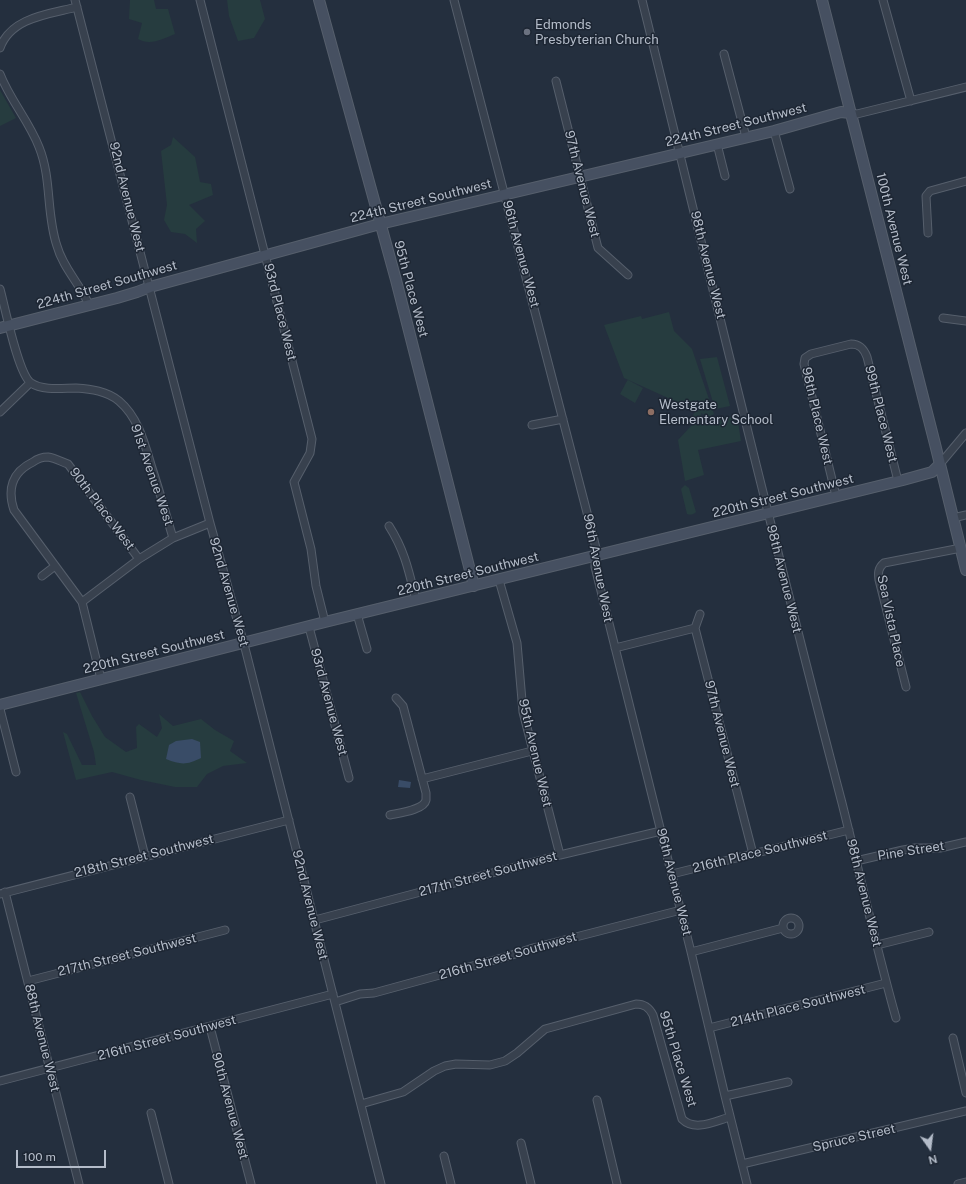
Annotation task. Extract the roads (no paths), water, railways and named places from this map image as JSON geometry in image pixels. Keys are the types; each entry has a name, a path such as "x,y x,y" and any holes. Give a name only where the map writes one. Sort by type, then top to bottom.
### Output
{"main road":[{"name":"95th Place West","path":"319,0 420,374 474,586"},
{"name":"100th Avenue West","path":"822,0 966,570"},
{"name":"224th Street Southwest","path":"5,327 137,292 150,286 380,224 774,131 841,112 850,113"},
{"name":"220th Street Southwest","path":"0,704 357,614 898,481 932,472 940,464"}],"street":[{"name":"93rd Place West","path":"200,0 312,439 310,453 294,482 311,549 316,586 325,622"},
{"name":"96th Avenue West","path":"454,0 593,534 596,548 595,567 692,952 730,1118 747,1184"},
{"name":"98th Avenue West","path":"642,0 767,514 896,1018"},
{"path":"883,0 911,101"},
{"path":"0,48 2,42 13,29 21,23 76,4"},
{"name":"92nd Avenue West","path":"76,4 210,523 289,820 380,1184"},
{"path":"724,54 746,137"},
{"path":"0,74 7,89 34,134 40,148 46,171 51,227 56,246 63,262 84,294 89,305"},
{"name":"97th Avenue West","path":"556,81 598,248 628,275"},
{"path":"850,113 857,114 966,87"},
{"path":"774,131 790,190"},
{"path":"716,144 725,176"},
{"path":"928,233 926,196 930,191 966,181"},
{"path":"0,289 5,327 20,363 30,382 0,412"},
{"path":"943,318 966,322"},
{"name":"98th Place West","path":"836,496 804,370 805,358 818,352 851,344 857,344 862,348"},
{"name":"99th Place West","path":"862,348 867,358 898,481"},
{"name":"91st Avenue West","path":"30,382 38,386 89,389 104,392 125,406 136,423 145,445 174,538"},
{"path":"532,425 563,419"},
{"path":"940,464 966,433"},
{"name":"90th Place West","path":"55,566 14,510 11,493 15,476 28,464 46,457 68,464 139,559"},
{"path":"953,518 966,515"},
{"path":"82,602 139,559 174,538 210,523"},
{"path":"389,526 398,539 405,555 416,600"},
{"name":"Sea Vista Place","path":"906,686 878,572 884,563 961,548"},
{"path":"42,576 55,566 82,602 101,679"},
{"name":"95th Avenue West","path":"500,580 517,643 521,702 532,751 560,855"},
{"path":"357,614 367,649"},
{"path":"615,648 695,628 700,614"},
{"name":"93rd Avenue West","path":"309,626 349,778"},
{"name":"97th Avenue West","path":"695,628 753,854"},
{"path":"390,815 419,807 424,804 426,800 426,793 403,706 396,698"},
{"path":"0,709 16,772"},
{"path":"422,779 532,751"},
{"path":"130,797 145,856"},
{"name":"218th Street Southwest","path":"3,893 289,820"},
{"name":"216th Place Southwest","path":"672,874 849,830"},
{"name":"217th Street Southwest","path":"314,920 560,855 661,831"},
{"name":"Pine Street","path":"856,861 902,850 915,848 940,848 966,842"},
{"name":"88th Avenue West","path":"3,893 28,981 80,1184"},
{"name":"216th Street Southwest","path":"0,1081 210,1027 334,998 374,993 533,948 681,910"},
{"path":"692,952 783,928"},
{"name":"217th Street Southwest","path":"28,981 226,930"},
{"path":"877,945 929,932"},
{"name":"214th Place Southwest","path":"709,1028 886,983"},
{"name":"95th Place West","path":"361,1104 403,1092 434,1071 445,1066 467,1064 490,1065 505,1061 550,1026 636,1004 646,1006 653,1015 682,1119 688,1124 697,1126 730,1118"},
{"name":"90th Avenue West","path":"210,1027 251,1184"},
{"path":"953,1038 966,1093"},
{"path":"725,1096 788,1082"},
{"path":"597,1100 617,1184"},
{"name":"Spruce Street","path":"742,1164 966,1111"},
{"path":"151,1114 169,1184"},
{"path":"521,1143 531,1184"},
{"path":"444,1156 451,1184"},
{"path":"958,1184 966,1182"}],"water":[{"path":"192,739 200,742 201,758 192,762 184,763 166,759 169,745 176,741"},
{"path":"399,780 411,782 410,788 398,787"}],"place":[{"name":"Edmonds Presbyterian Church","path":"527,32"},
{"name":"Westgate Elementary School","path":"651,412"}]}
